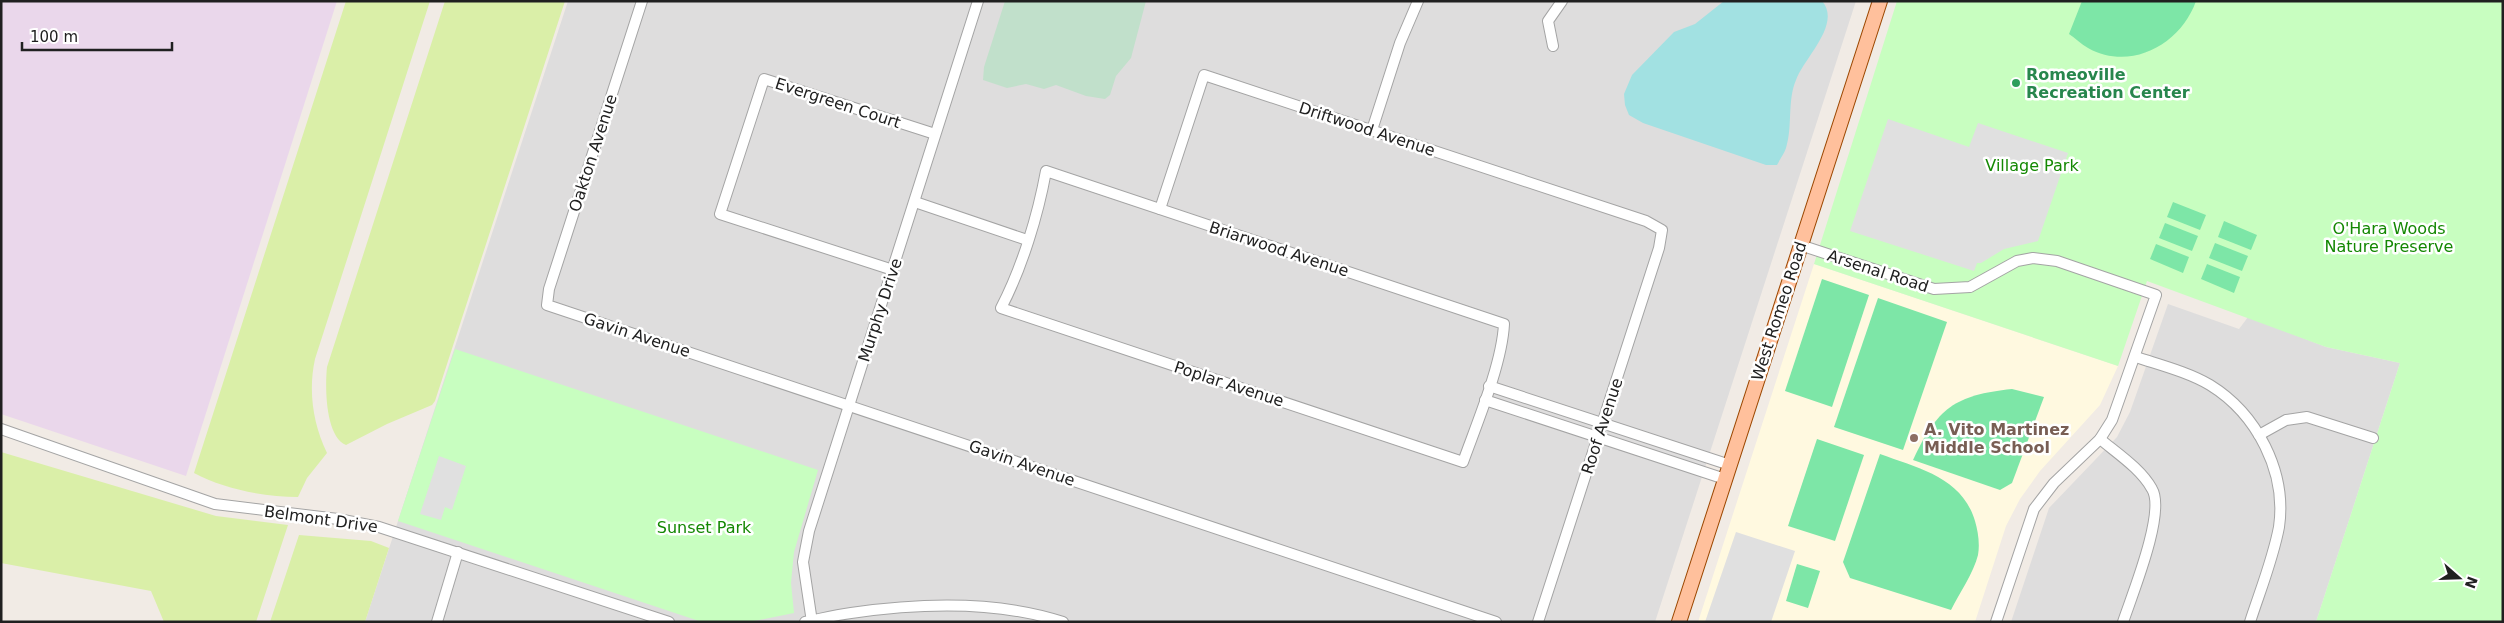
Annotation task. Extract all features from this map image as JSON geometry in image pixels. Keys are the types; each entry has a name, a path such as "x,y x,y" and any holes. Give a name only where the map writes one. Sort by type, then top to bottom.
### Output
{"main road":[{"name":"West Romeo Road","path":"1679,622 1880,1"}],"street":[{"name":"Oakton Avenue","path":"547,305 549,289 642,1"},
{"name":"Murphy Drive","path":"810,621 803,562 809,531 978,1"},
{"path":"1372,130 1400,43 1418,1"},
{"path":"1552,46 1548,21 1562,1"},
{"name":"Driftwood Avenue","path":"1160,209 1204,76 1646,221 1662,230"},
{"name":"Evergreen Court","path":"893,270 720,214 764,79 935,134"},
{"name":"Briarwood Avenue","path":"1027,240 1046,171 1504,324 1504,337 1485,400"},
{"path":"915,202 1027,240"},
{"name":"Roof Avenue","path":"1538,622 1659,248 1662,230"},
{"name":"Poplar Avenue","path":"1027,240 1010,291 1001,308 1463,462 1485,400"},
{"name":"Arsenal Road","path":"1800,245 1934,290 1970,287 2017,261 2033,258 2057,261 2156,295 2136,357"},
{"name":"Gavin Avenue","path":"547,305 1496,622"},
{"path":"1996,622 2034,509 2054,484 2100,439 2112,420 2136,357 2209,385 2240,409 2260,435 2276,475 2280,510 2277,537 2250,622"},
{"path":"1489,386 1730,465"},
{"path":"1485,400 1725,479"},
{"path":"2260,435 2286,420 2306,417 2372,438"},
{"name":"Belmont Drive","path":"1,429 215,504 358,522 458,552 669,622"},
{"path":"2100,439 2138,471 2153,490 2157,506 2154,524 2123,622"},
{"path":"437,622 458,552"},
{"path":"810,621 849,613 932,605 1038,614 1063,622"}],"shaded area":[{"path":"1,1 337,1 186,476 1,414"},
{"path":"568,1 1856,1 1655,622 365,622"},
{"path":"1888,119 1969,147 1978,123 2068,153 2038,241 2004,249 1981,263 1977,263 1974,271 1850,231"},
{"name":"A. Vito Martinez Middle School","path":"1814,264 2118,366 2100,405 2040,471 2020,499 2006,526 1975,622 1698,622"},
{"path":"2168,304 2239,329 2248,317 2326,347 2400,363 2316,622 2011,622 2049,508 2117,437 2130,412"},
{"path":"439,456 466,466 452,510 445,507 441,520 420,514"},
{"path":"1736,532 1795,551 1771,622 1705,622"}],"green space":[{"path":"346,1 430,1 315,359 312,383 313,407 318,431 327,453 307,478 298,497 258,494 231,488 194,473"},
{"path":"445,1 565,1 435,401 432,405 387,424 346,445 339,440 330,421 326,386 327,367"},
{"path":"1005,1 1146,1 1131,58 1116,76 1110,95 1105,99 1086,96 1056,85 1044,89 1026,84 1007,88 983,80 984,67"},
{"path":"1897,1 2503,1 2503,622 2316,622 2400,363 2326,347 2147,281 2118,366 1814,264"},
{"path":"2082,1 2196,1 2189,16 2179,30 2167,41 2152,50 2137,55 2121,57 2104,55 2088,48 2069,34"},
{"path":"2173,202 2206,215 2200,230 2167,217"},
{"path":"2224,221 2257,235 2251,250 2218,237"},
{"path":"2165,223 2198,236 2192,251 2159,238"},
{"path":"2215,243 2248,256 2242,271 2209,258"},
{"path":"2156,244 2189,257 2183,273 2150,259"},
{"path":"2207,264 2240,277 2234,293 2201,279"},
{"path":"1822,279 1869,295 1832,407 1785,391"},
{"path":"1878,298 1947,322 1903,450 1834,427"},
{"name":"Sunset Park","path":"455,349 818,470 794,552 791,583 794,613 749,622 699,621 398,521"},
{"path":"2012,389 2044,397 2012,483 2000,490 1913,460 1931,428 1950,407 1976,395"},
{"path":"1817,439 1864,455 1835,541 1788,526"},
{"path":"1,452 216,516 288,525 256,622 164,622 151,591 1,563"},
{"path":"1880,454 1937,476 1960,494 1969,506 1977,529 1978,555 1970,576 1951,610 1850,578 1843,562"},
{"path":"299,535 371,541 389,548 365,622 270,622"},
{"path":"1797,564 1820,571 1808,608 1786,601"}],"water":[{"path":"1724,1 1822,1 1827,10 1828,20 1825,30 1800,71 1793,88 1788,140 1777,165 1766,165 1643,123 1629,115 1625,105 1624,94 1632,75 1674,32 1695,24"}],"place":[{"name":"Romeoville Recreation Center","path":"2016,83"},
{"name":"A. Vito Martinez Middle School","path":"1914,438"}],"park label":[{"name":"Village Park","path":"2032,165"},
{"name":"O'Hara Woods Nature Preserve","path":"2389,237"}]}
